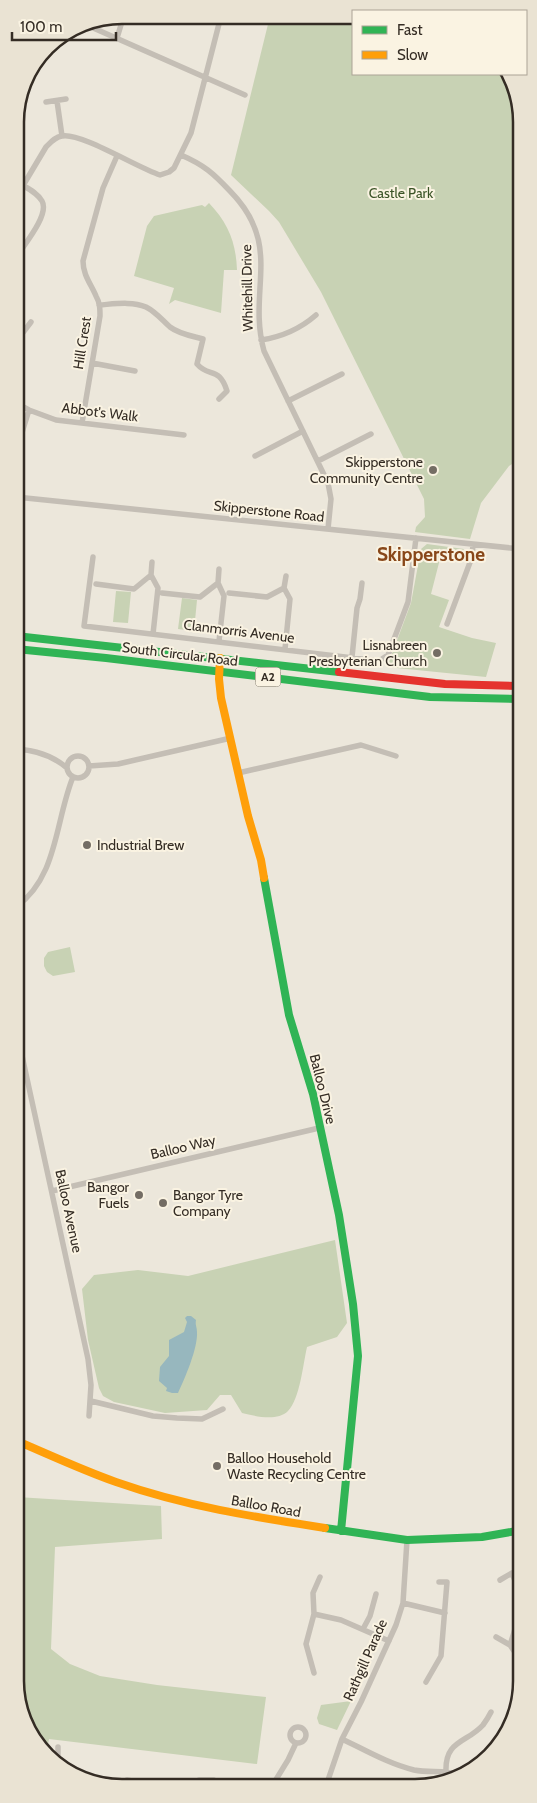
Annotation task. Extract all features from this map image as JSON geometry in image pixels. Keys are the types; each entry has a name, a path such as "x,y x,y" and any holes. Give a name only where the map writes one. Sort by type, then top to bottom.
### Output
{"main road":[{"name":"South Circular Road","path":"24,637 128,648 220,665 430,697 513,699"},
{"name":"South Circular Road","path":"24,650 106,658 352,675 445,684 513,686"},
{"name":"Balloo Drive","path":"220,665 221,698 261,860 289,1015 314,1094 319,1128 339,1215 353,1304 358,1356 341,1531"},
{"name":"Balloo Road","path":"24,1444 83,1469 176,1500 240,1515 408,1540 482,1537 513,1532"}],"street":[{"path":"117,38 121,24"},
{"path":"24,245 44,213 43,201 24,186 46,147 53,140 62,136 78,138 160,174 169,172 174,168 191,133 219,24"},
{"path":"93,28 245,95"},
{"path":"46,102 66,99"},
{"path":"57,101 62,136"},
{"name":"Whitehill Drive","path":"181,155 208,169 243,204 255,225 261,247 262,276 259,318 261,340 264,351 332,493 328,529"},
{"name":"Hill Crest","path":"82,423 100,316 97,297 88,283 83,269 103,188 117,156"},
{"path":"99,305 127,304 145,306 177,331 203,339 197,364 200,368 219,376 224,381 227,391 219,399"},
{"path":"261,340 282,335 306,323 316,315"},
{"path":"24,332 31,322"},
{"path":"92,363 135,371"},
{"path":"288,401 342,374"},
{"name":"Abbot's Walk","path":"24,407 56,420 184,435"},
{"path":"24,426 29,410"},
{"path":"255,456 303,431"},
{"path":"318,462 371,434"},
{"name":"Skipperstone Road","path":"24,498 513,548"},
{"name":"Clanmorris Avenue","path":"93,557 84,626 379,661 388,655 408,602 416,538"},
{"path":"447,624 472,556 473,544"},
{"path":"152,562 151,575 158,588 153,634"},
{"path":"219,569 218,583 224,596 219,641"},
{"path":"96,584 134,589 151,575"},
{"path":"285,649 290,599 284,588 286,576"},
{"path":"162,592 200,597 218,583"},
{"path":"352,657 357,608 362,583"},
{"path":"229,593 267,597 284,588"},
{"path":"89,766 118,764 231,738"},
{"path":"238,772 361,745 396,756"},
{"path":"24,750 48,755 67,768 73,777"},
{"path":"67,768 68,761 77,755 85,757 89,771 84,777 73,777"},
{"path":"24,900 34,891 47,868 65,796 73,777"},
{"name":"Balloo Avenue","path":"24,1064 88,1359 92,1385 89,1416"},
{"name":"Balloo Way","path":"52,1191 319,1128"},
{"path":"91,1401 153,1416 177,1418 202,1419 222,1409"},
{"name":"Rathgill Parade","path":"328,1779 342,1739 389,1641 403,1603 408,1540"},
{"path":"500,1580 512,1573 513,1576"},
{"path":"314,1673 306,1644 314,1614 313,1593 320,1577"},
{"path":"426,1682 441,1656 447,1582 439,1582"},
{"path":"363,1629 370,1616 376,1594"},
{"path":"403,1603 445,1613"},
{"path":"314,1614 341,1620 389,1641"},
{"path":"510,1645 513,1636"},
{"path":"496,1637 510,1645 513,1650"},
{"path":"446,1771 449,1752 457,1743 482,1726 492,1712"},
{"path":"342,1739 414,1770 452,1772"},
{"path":"276,1779 296,1743"},
{"path":"58,1747 58,1756"}],"green space":[{"name":"Castle Park","path":"268,24 352,24 352,75 501,75 508,90 513,115 513,463 509,466 481,503 470,539 415,532 416,527 425,517 424,499 321,292 279,222 231,175"},
{"path":"209,203 216,210 230,234 236,260 237,270 224,270 221,313 175,300 169,304 174,288 134,276 147,226 154,216 202,205 205,207"},
{"path":"427,544 464,549 457,558 441,555 431,594 449,600 439,627 472,638 496,643 486,677 387,667 411,603 421,549"},
{"path":"116,591 131,592 128,623 113,622"},
{"path":"182,598 197,600 194,631 178,629"},
{"path":"70,947 75,972 53,976 47,972 44,966 44,958 48,952"},
{"path":"335,1240 347,1323 337,1337 307,1347 301,1381 292,1406 288,1411 272,1417 253,1416 242,1413 231,1395 220,1395 207,1410 165,1413 114,1402 103,1396 99,1388 88,1340 82,1289 94,1275 138,1270 188,1276"},
{"path":"24,1497 161,1506 162,1539 55,1547 51,1649 70,1664 100,1676 157,1685 266,1697 257,1764 49,1739 48,1746 34,1725 29,1713 24,1688"},
{"path":"351,1701 337,1730 319,1724 317,1718 321,1705"}],"water":[{"path":"191,1316 196,1320 197,1339 191,1363 178,1393 172,1393 166,1391 167,1388 159,1381 160,1367 169,1356 169,1340 184,1332 187,1322 185,1318"}],"traffic: fast":[{"path":"24,637 339,672"},
{"path":"24,650 430,697 513,699"},
{"path":"264,878 289,1015 313,1094 339,1215 353,1304 358,1356 341,1531"},
{"path":"325,1528 407,1540 482,1537 513,1532"}],"traffic: slow":[{"path":"220,658 219,679 221,698 264,878"},
{"path":"24,1444 103,1477 167,1498 246,1515 325,1528"}],"traffic: jam":[{"path":"339,672 445,684 513,686"}],"place":[{"name":"Skipperstone Community Centre","path":"433,470"},
{"name":"Lisnabreen Presbyterian Church","path":"437,653"},
{"name":"Industrial Brew","path":"87,845"},
{"name":"Bangor Fuels","path":"139,1195"},
{"name":"Bangor Tyre Company","path":"163,1203"},
{"name":"Balloo Household Waste Recycling Centre","path":"217,1466"}],"district":[{"name":"Skipperstone","path":"431,554"}]}
